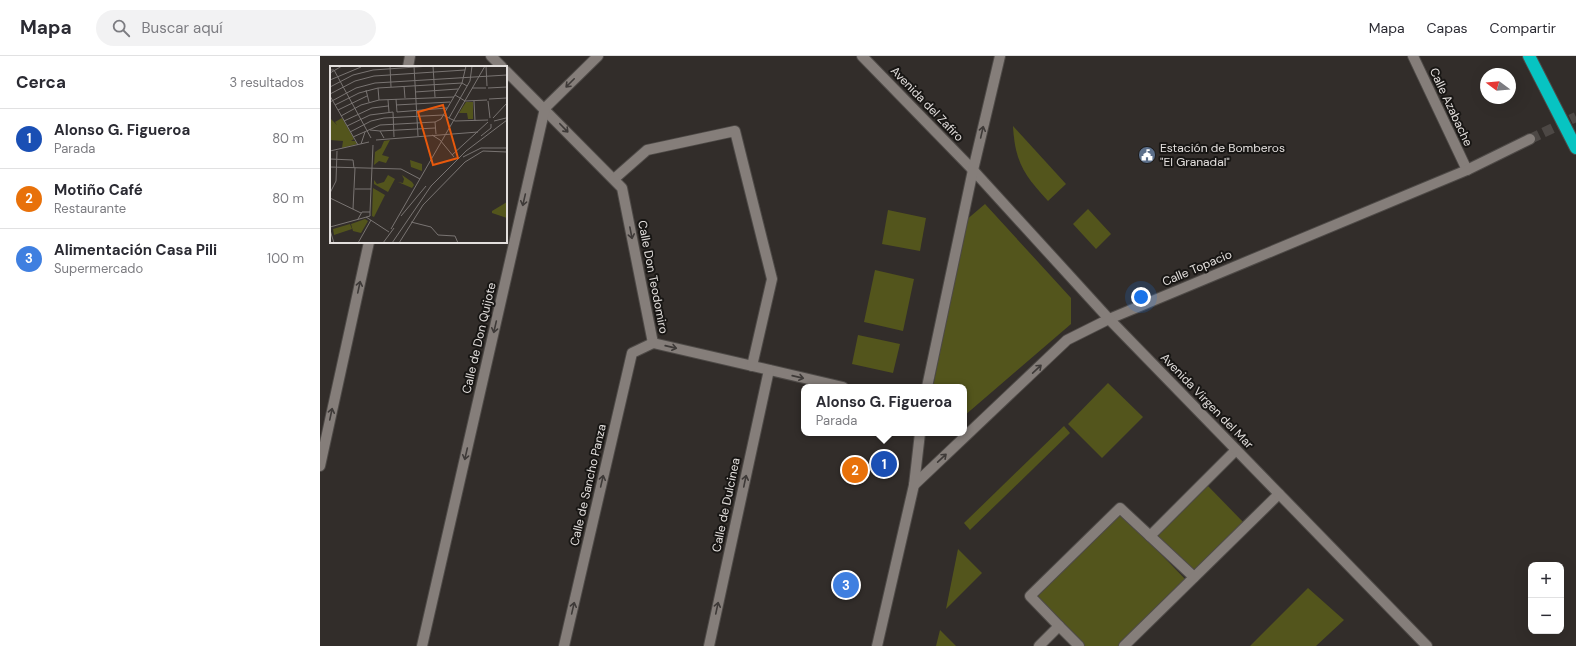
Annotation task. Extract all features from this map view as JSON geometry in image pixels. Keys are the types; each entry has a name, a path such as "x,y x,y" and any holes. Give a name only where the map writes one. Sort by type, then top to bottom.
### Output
{"highway":[{"path":"1528,56 1576,148"},
{"path":"1535,56 1576,130"}],"street":[{"path":"408,66 410,56"},
{"path":"491,56 501,66"},
{"path":"545,108 598,56"},
{"name":"Avenida del Zafiro","path":"862,56 973,170"},
{"path":"929,384 973,170 1000,56"},
{"name":"Calle Azabache","path":"1413,56 1467,170"},
{"name":"Calle Don Teodomiro","path":"507,72 545,108 622,188 653,343 830,384"},
{"name":"Calle de Don Quijote","path":"422,646 545,108"},
{"path":"614,179 647,150 735,131 772,279 752,366"},
{"name":"Calle Topacio","path":"967,435 1067,340 1109,319 1467,170 1530,139"},
{"name":"Avenida Virgen del Mar","path":"973,170 1109,319 1427,646"},
{"path":"320,466 369,243"},
{"name":"Calle de Sancho Panza","path":"564,646 632,353 653,343"},
{"name":"Calle de Dulcinea","path":"708,646 769,370"},
{"path":"877,646 914,485 920,436"},
{"name":"Calle Topacio","path":"914,485 966,436"},
{"path":"1150,536 1236,450"},
{"path":"1124,646 1279,494"},
{"path":"1079,646 1030,596 1120,508 1194,577"},
{"path":"1039,646 1059,626"}],"shaded area":[{"path":"1013,126 1066,184 1048,201 1022,167 1016,149"},
{"path":"985,204 1071,298 1071,324 967,413 967,384 934,384 965,221"},
{"path":"1088,209 1111,234 1096,249 1073,224"},
{"path":"888,210 926,218 920,251 882,244"},
{"path":"875,270 914,279 903,331 864,322"},
{"path":"858,335 900,344 893,373 852,364"},
{"path":"1108,383 1143,417 1102,458 1068,424"},
{"path":"1064,426 1070,433 970,530 964,523"},
{"path":"1207,485 1245,524 1194,575 1156,535"},
{"path":"1120,512 1186,580 1120,646 1083,646 1035,597"},
{"path":"958,549 982,573 946,609"},
{"path":"1308,588 1344,620 1316,646 1250,646"},
{"path":"940,630 956,646 936,646"}],"tunnel":[{"path":"1530,139 1576,117"}],"place":[{"name":"Estación de Bomberos \"El Granadal\"","path":"1147,155"},
{"name":"Alonso G. Figueroa","path":"884,464"},
{"name":"Motiño Café","path":"855,470"},
{"name":"Alimentación Casa Pili","path":"846,585"}]}
